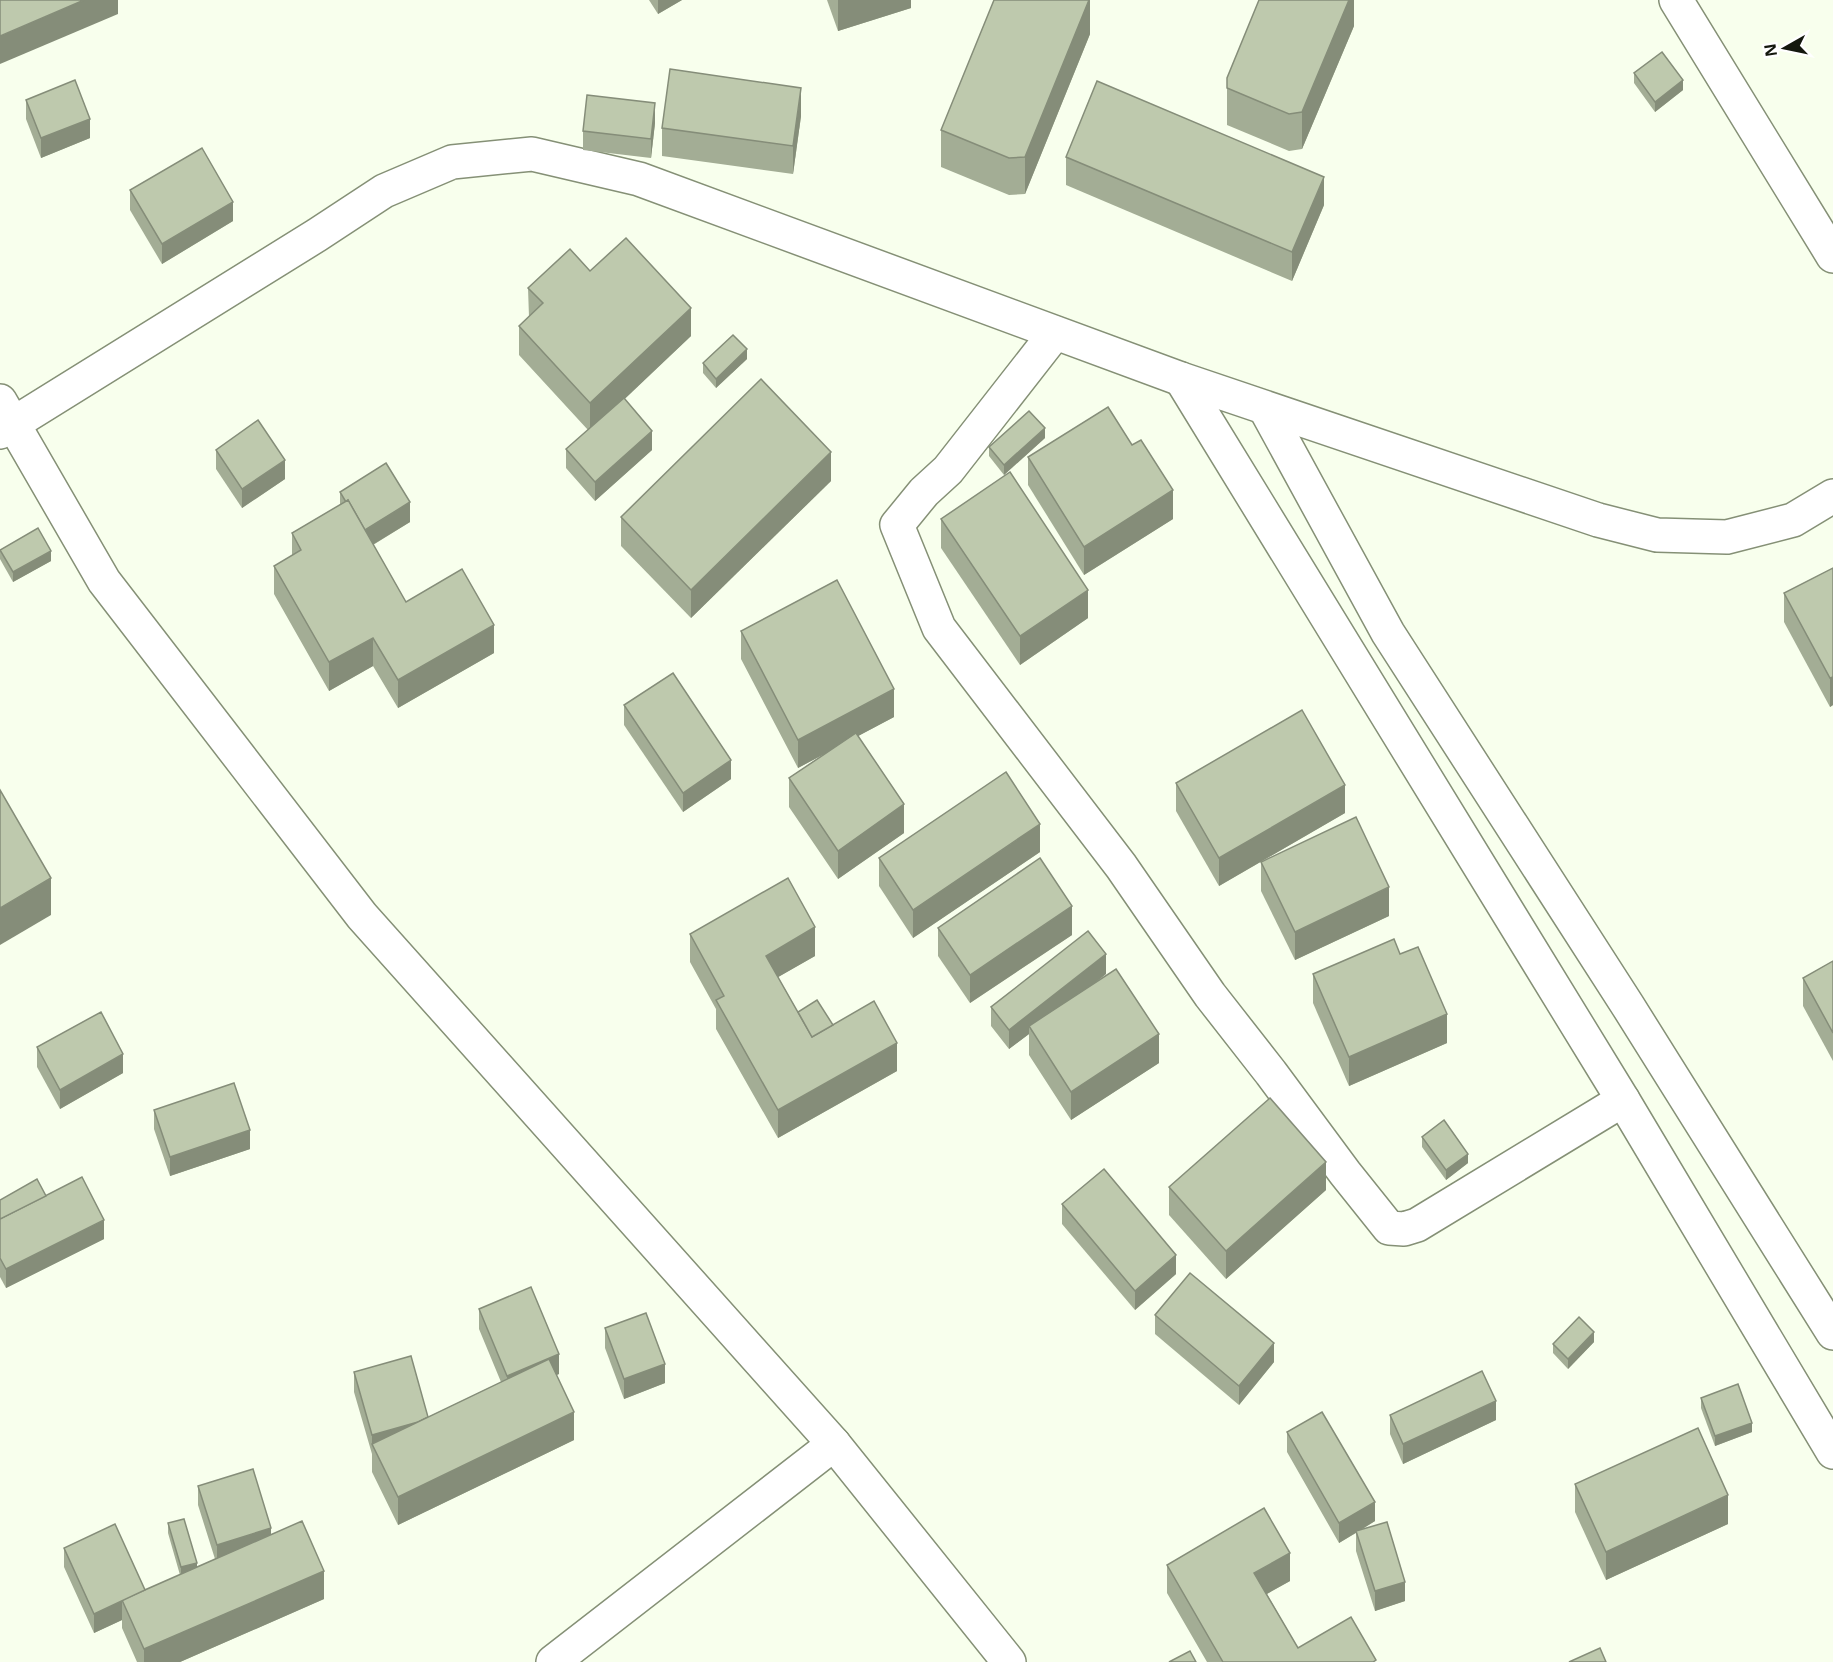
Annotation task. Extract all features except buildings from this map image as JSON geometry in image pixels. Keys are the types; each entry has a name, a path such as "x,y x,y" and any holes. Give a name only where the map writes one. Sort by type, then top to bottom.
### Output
{"street":[{"path":"1676,0 1833,256"},
{"path":"1009,1662 834,1444 362,916 104,581 4,419 317,235 384,191 452,162 532,154 639,179 1181,379 1587,516 1657,536 1727,537 1793,520 1833,496"},
{"path":"1055,333 948,470 924,492 897,525 939,628 1121,866 1210,995 1389,1228 1404,1229 1417,1225 1623,1100"},
{"path":"1181,379 1623,1100 1833,1452"},
{"path":"1265,408 1388,633 1628,1006 1833,1333"},
{"path":"553,1662 834,1444"}]}
